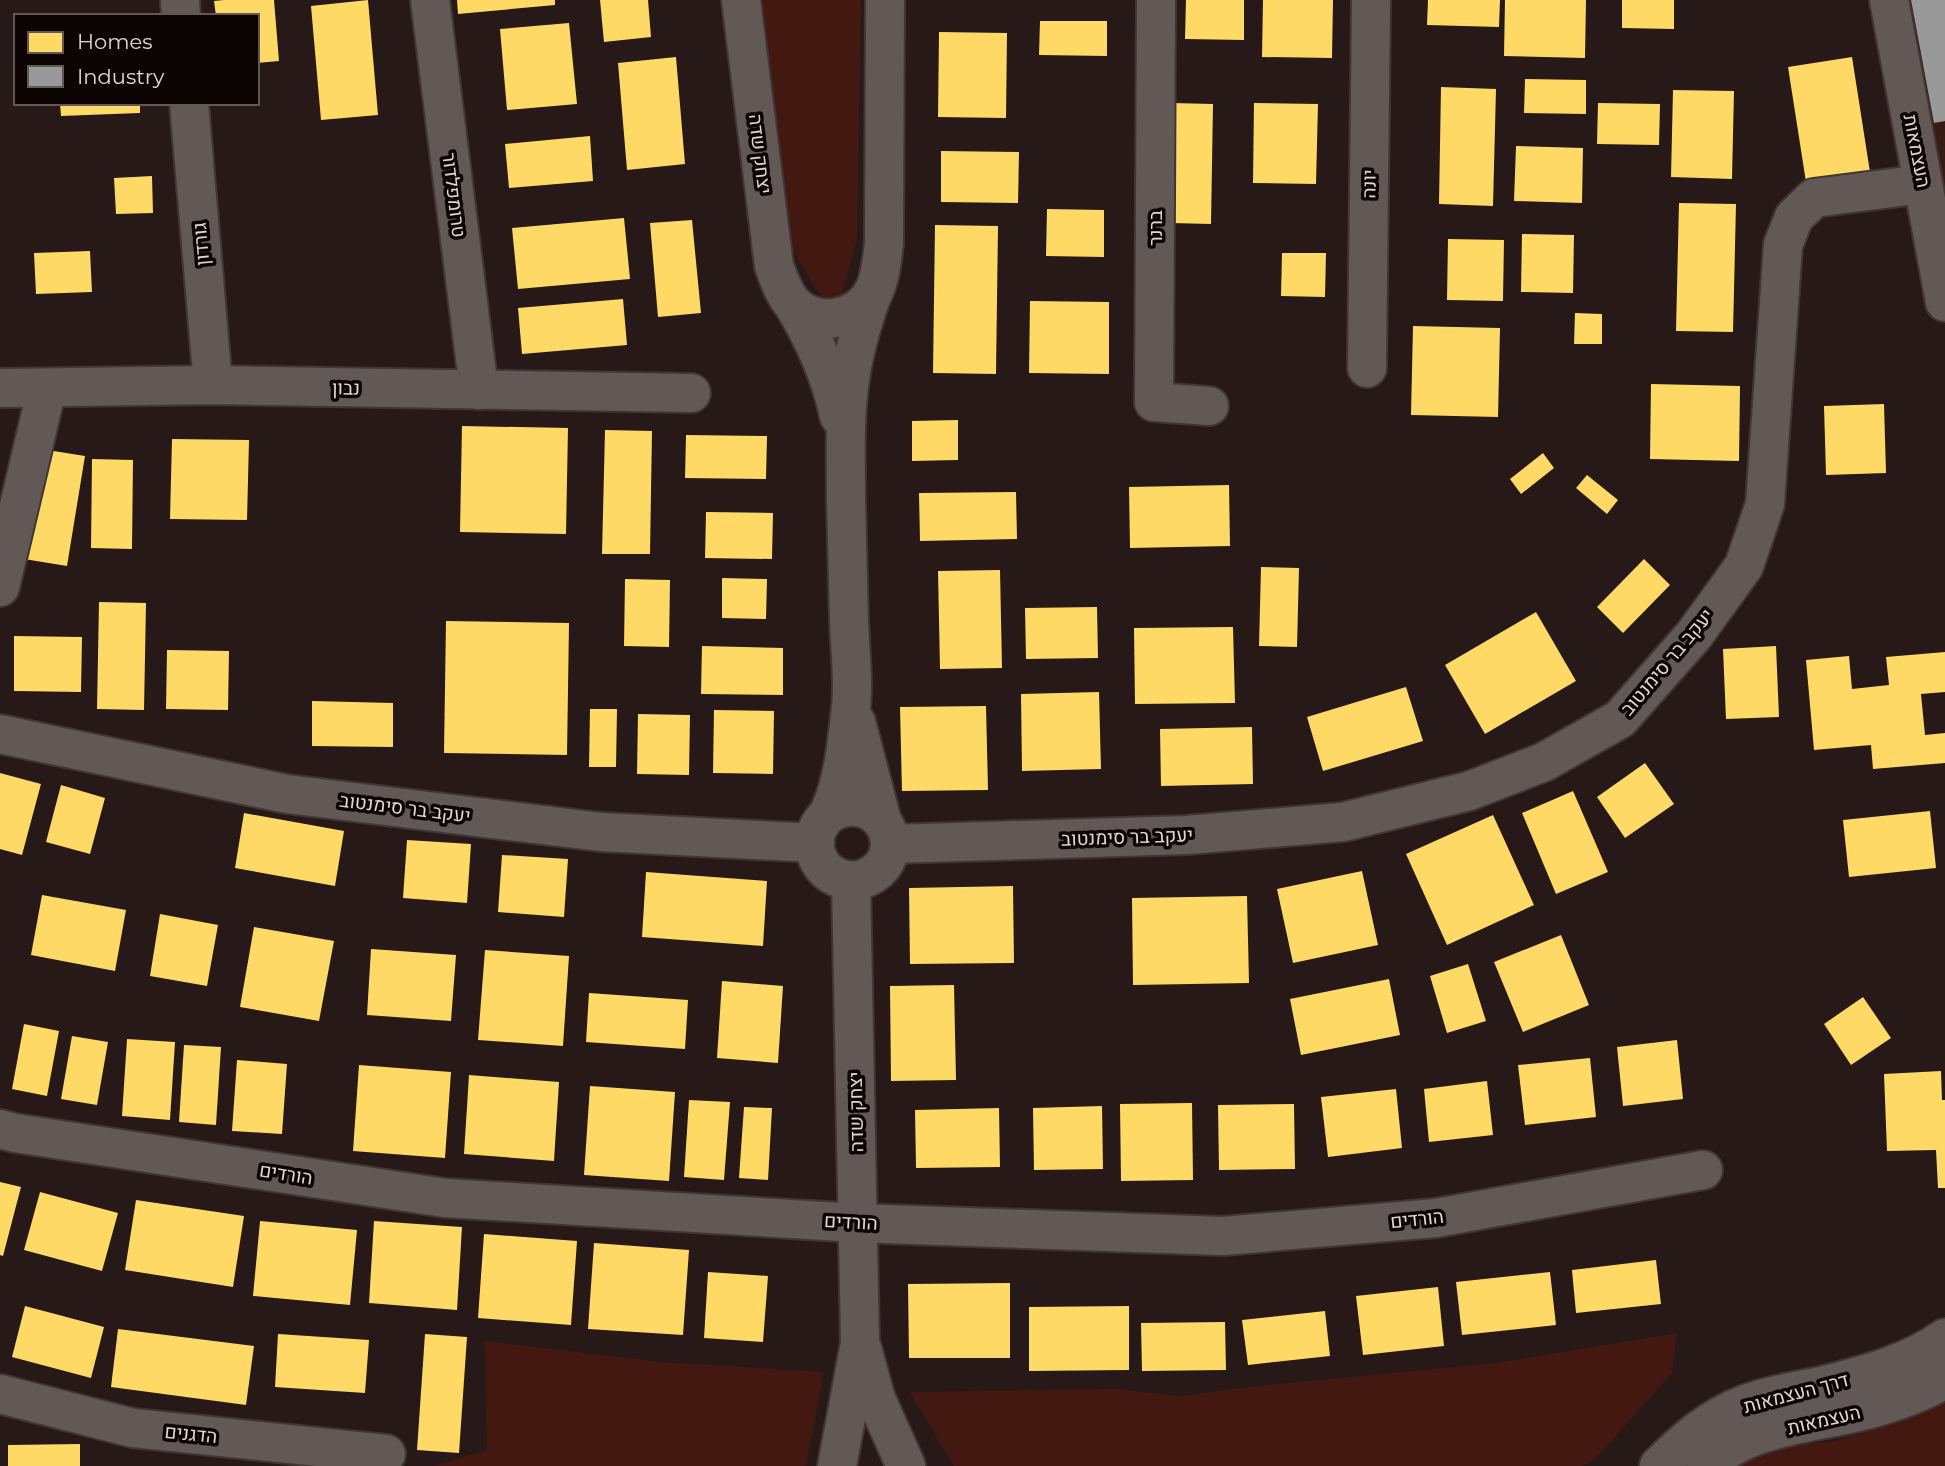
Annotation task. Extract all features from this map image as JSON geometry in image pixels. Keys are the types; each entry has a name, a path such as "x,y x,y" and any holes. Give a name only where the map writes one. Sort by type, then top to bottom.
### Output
{"street":[{"name":"טרומפלדור","path":"430,0 479,390"},
{"name":"יצחק שדה","path":"741,0 774,266 782,286 812,337 835,395 845,446"},
{"name":"יצחק שדה","path":"822,828 838,789 851,704 845,446 850,378 859,337 880,273 884,243 885,0"},
{"name":"ברנר","path":"1157,0 1154,402 1209,406"},
{"name":"יונה","path":"1367,368 1371,0"},
{"name":"העצמאות","path":"1889,0 1945,302"},
{"name":"גורדון","path":"189,105 213,385"},
{"name":"יעקב בר סימנטוב","path":"886,833 1187,835 1343,822 1469,791 1544,762 1620,719 1694,635 1744,566 1765,504 1783,245 1794,217 1814,198 1923,184"},
{"path":"793,304 806,314 825,319 845,317 861,308 873,292"},
{"name":"נבון","path":"0,388 213,385 691,393"},
{"path":"0,587 47,388"},
{"name":"יצחק שדה","path":"851,704 886,833"},
{"name":"יעקב בר סימנטוב","path":"0,733 287,794 601,832 822,828"},
{"path":"862,807 874,812 886,833 887,856 882,866 863,879 840,879 822,865 816,854 822,828 839,808 862,807"},
{"name":"יצחק שדה","path":"837,1466 860,1343 851,881"},
{"name":"הורדים","path":"0,1129 446,1198 858,1223 1223,1236 1436,1218 1703,1170"},
{"name":"דרך העצמאות","path":"1659,1466 1685,1440 1713,1419 1745,1404 1867,1374 1906,1359 1945,1338"},
{"name":"יצחק שדה","path":"860,1343 876,1399 906,1466"},
{"name":"העצמאות","path":"1706,1466 1737,1443 1759,1435 1856,1413 1894,1401 1945,1379"},
{"name":"הדגנים","path":"0,1394 134,1428 386,1454"}],"shaded area":[{"path":"753,0 861,0 857,239 835,319 779,229"},
{"path":"1905,0 1945,0 1945,205"},
{"path":"1677,1333 1672,1373 1594,1460 1582,1466 954,1466 910,1392 1117,1389 1180,1396 1496,1363"},
{"path":"485,1341 661,1362 824,1372 806,1466 433,1466 487,1450"},
{"path":"1945,1399 1945,1466 1725,1466 1757,1449 1836,1441"}],"building: Homes":[{"path":"274,0 279,61 259,63 259,14 216,14 214,1"},
{"path":"368,0 378,115 321,120 311,6"},
{"path":"457,0 555,0 555,5 458,14"},
{"path":"600,0 648,0 651,37 604,42"},
{"path":"1186,0 1244,0 1244,40 1185,39"},
{"path":"1263,0 1333,0 1332,58 1262,57"},
{"path":"1428,0 1500,0 1499,27 1427,25"},
{"path":"1505,0 1586,0 1585,58 1504,56"},
{"path":"1622,0 1674,0 1674,29 1622,28"},
{"path":"1040,21 1107,21 1107,56 1039,55"},
{"path":"569,23 577,104 507,110 500,29"},
{"path":"939,32 1007,33 1006,118 938,117"},
{"path":"676,57 685,164 627,170 618,63"},
{"path":"1852,57 1870,172 1806,182 1788,67"},
{"path":"1525,79 1586,80 1586,114 1524,113"},
{"path":"1441,87 1496,89 1493,206 1439,204"},
{"path":"1673,90 1734,91 1732,179 1671,177"},
{"path":"1172,103 1213,104 1211,224 1170,223"},
{"path":"1254,103 1318,104 1316,184 1253,183"},
{"path":"1598,103 1660,104 1659,145 1597,144"},
{"path":"60,105 140,105 140,113 61,116"},
{"path":"590,136 593,181 509,188 505,144"},
{"path":"1516,146 1583,148 1582,203 1514,201"},
{"path":"941,151 1019,152 1018,203 941,202"},
{"path":"152,176 153,213 116,214 114,178"},
{"path":"1679,203 1736,204 1733,332 1676,331"},
{"path":"1047,209 1104,210 1104,257 1046,256"},
{"path":"624,218 630,279 518,289 512,228"},
{"path":"692,220 701,313 658,317 650,223"},
{"path":"935,225 998,226 996,374 933,373"},
{"path":"1522,234 1574,235 1573,293 1521,292"},
{"path":"1448,239 1504,240 1503,301 1447,300"},
{"path":"90,251 92,292 36,294 34,253"},
{"path":"1282,253 1326,253 1325,297 1281,296"},
{"path":"623,299 627,345 522,354 518,308"},
{"path":"1030,301 1109,302 1109,374 1029,373"},
{"path":"1575,313 1602,314 1602,344 1574,344"},
{"path":"1413,326 1500,328 1498,417 1411,415"},
{"path":"1651,384 1740,386 1739,461 1650,459"},
{"path":"1884,404 1886,473 1826,475 1824,406"},
{"path":"958,420 958,460 912,461 912,421"},
{"path":"462,426 568,428 566,534 460,532"},
{"path":"605,430 652,431 650,554 602,554"},
{"path":"686,435 767,436 766,479 685,478"},
{"path":"172,439 249,440 247,520 170,519"},
{"path":"41,449 85,456 67,566 24,559"},
{"path":"1543,453 1554,468 1521,494 1510,479"},
{"path":"92,459 133,460 132,549 91,548"},
{"path":"1587,475 1618,500 1607,514 1576,488"},
{"path":"1229,485 1230,546 1130,548 1129,487"},
{"path":"1016,492 1017,539 920,541 919,493"},
{"path":"706,512 773,513 772,559 705,558"},
{"path":"1644,559 1670,585 1623,633 1597,607"},
{"path":"1261,567 1299,568 1297,647 1259,646"},
{"path":"1000,570 1002,668 940,669 938,571"},
{"path":"722,578 767,579 766,619 722,618"},
{"path":"625,579 670,580 669,647 624,646"},
{"path":"99,602 146,603 144,710 97,709"},
{"path":"1097,607 1098,658 1026,659 1025,608"},
{"path":"1536,612 1576,681 1485,734 1445,665"},
{"path":"446,621 569,623 567,755 444,753"},
{"path":"1233,627 1235,703 1135,704 1134,628"},
{"path":"14,636 82,637 81,692 14,691"},
{"path":"702,646 783,648 783,695 701,694"},
{"path":"1776,646 1779,717 1726,719 1723,649"},
{"path":"167,650 229,651 228,710 166,709"},
{"path":"1945,652 1945,692 1921,694 1925,735 1945,733 1945,763 1873,769 1871,745 1814,750 1806,660 1849,656 1852,689 1889,685 1886,657"},
{"path":"1406,687 1423,741 1323,771 1307,717"},
{"path":"1099,692 1101,769 1022,771 1021,694"},
{"path":"312,701 393,703 393,747 312,746"},
{"path":"986,706 988,790 902,791 900,707"},
{"path":"590,709 617,709 616,767 589,767"},
{"path":"714,710 774,711 773,774 713,773"},
{"path":"638,714 690,715 689,775 637,774"},
{"path":"1252,727 1253,784 1161,786 1160,729"},
{"path":"1645,763 1674,804 1625,838 1597,797"},
{"path":"0,773 41,784 22,855 0,849"},
{"path":"61,785 105,798 90,854 46,842"},
{"path":"1573,791 1608,872 1556,894 1522,813"},
{"path":"1930,811 1936,868 1849,877 1843,820"},
{"path":"244,813 344,831 335,886 235,868"},
{"path":"1493,815 1534,905 1447,945 1406,854"},
{"path":"407,840 471,844 467,903 403,898"},
{"path":"502,855 568,859 564,917 498,912"},
{"path":"1362,871 1378,945 1293,963 1277,889"},
{"path":"646,872 767,881 763,946 642,937"},
{"path":"1013,886 1014,963 910,964 909,888"},
{"path":"42,895 126,910 115,971 31,955"},
{"path":"1247,896 1249,983 1133,985 1132,898"},
{"path":"160,914 218,925 207,986 150,976"},
{"path":"254,927 334,941 319,1021 240,1007"},
{"path":"1561,935 1589,1005 1523,1032 1494,962"},
{"path":"371,949 456,955 451,1021 367,1015"},
{"path":"485,950 569,956 563,1046 478,1040"},
{"path":"1468,964 1486,1021 1447,1033 1430,976"},
{"path":"1389,979 1400,1035 1301,1055 1290,999"},
{"path":"722,981 783,986 778,1063 717,1058"},
{"path":"954,985 956,1080 891,1081 890,986"},
{"path":"589,993 688,1000 685,1049 586,1042"},
{"path":"1863,997 1891,1038 1851,1065 1824,1024"},
{"path":"24,1024 59,1031 47,1096 12,1089"},
{"path":"72,1036 108,1042 97,1105 61,1099"},
{"path":"127,1039 175,1042 170,1120 122,1116"},
{"path":"1677,1040 1683,1099 1623,1106 1617,1047"},
{"path":"184,1045 221,1047 216,1125 179,1122"},
{"path":"1590,1058 1596,1117 1525,1125 1518,1065"},
{"path":"237,1060 287,1064 282,1134 232,1131"},
{"path":"359,1065 451,1072 445,1158 353,1151"},
{"path":"1941,1071 1942,1100 1945,1100 1945,1188 1938,1188 1936,1150 1887,1151 1884,1074"},
{"path":"469,1075 559,1082 554,1161 464,1154"},
{"path":"1487,1081 1493,1135 1429,1142 1424,1089"},
{"path":"590,1086 675,1092 669,1181 584,1175"},
{"path":"1396,1089 1402,1148 1328,1157 1321,1097"},
{"path":"689,1100 730,1102 724,1180 684,1177"},
{"path":"1192,1103 1193,1180 1121,1181 1120,1104"},
{"path":"1294,1104 1295,1169 1219,1170 1218,1105"},
{"path":"1102,1106 1103,1169 1034,1170 1033,1108"},
{"path":"744,1107 772,1108 768,1180 739,1178"},
{"path":"999,1108 1000,1167 916,1168 915,1110"},
{"path":"0,1182 21,1187 3,1256 0,1255"},
{"path":"40,1192 118,1213 102,1271 24,1250"},
{"path":"136,1200 244,1216 233,1287 125,1270"},
{"path":"260,1221 357,1230 350,1305 253,1296"},
{"path":"374,1221 462,1227 457,1310 369,1303"},
{"path":"484,1234 577,1241 571,1325 478,1318"},
{"path":"594,1243 689,1250 683,1335 588,1329"},
{"path":"1656,1260 1661,1304 1576,1313 1572,1270"},
{"path":"708,1272 768,1276 763,1342 704,1338"},
{"path":"1550,1272 1556,1325 1462,1335 1456,1282"},
{"path":"1010,1283 1010,1358 909,1358 908,1284"},
{"path":"1438,1287 1444,1346 1363,1355 1356,1296"},
{"path":"25,1306 104,1327 91,1378 12,1357"},
{"path":"1129,1306 1129,1370 1029,1371 1029,1307"},
{"path":"1325,1311 1330,1356 1248,1365 1242,1320"},
{"path":"1225,1322 1226,1370 1142,1371 1141,1323"},
{"path":"118,1329 254,1346 246,1405 111,1387"},
{"path":"278,1334 369,1340 365,1393 275,1387"},
{"path":"425,1334 467,1337 459,1453 417,1450"},
{"path":"80,1444 80,1466 8,1466 8,1445"}],"building: Industry":[{"path":"1911,0 1945,0 1945,121 1934,123"}]}
